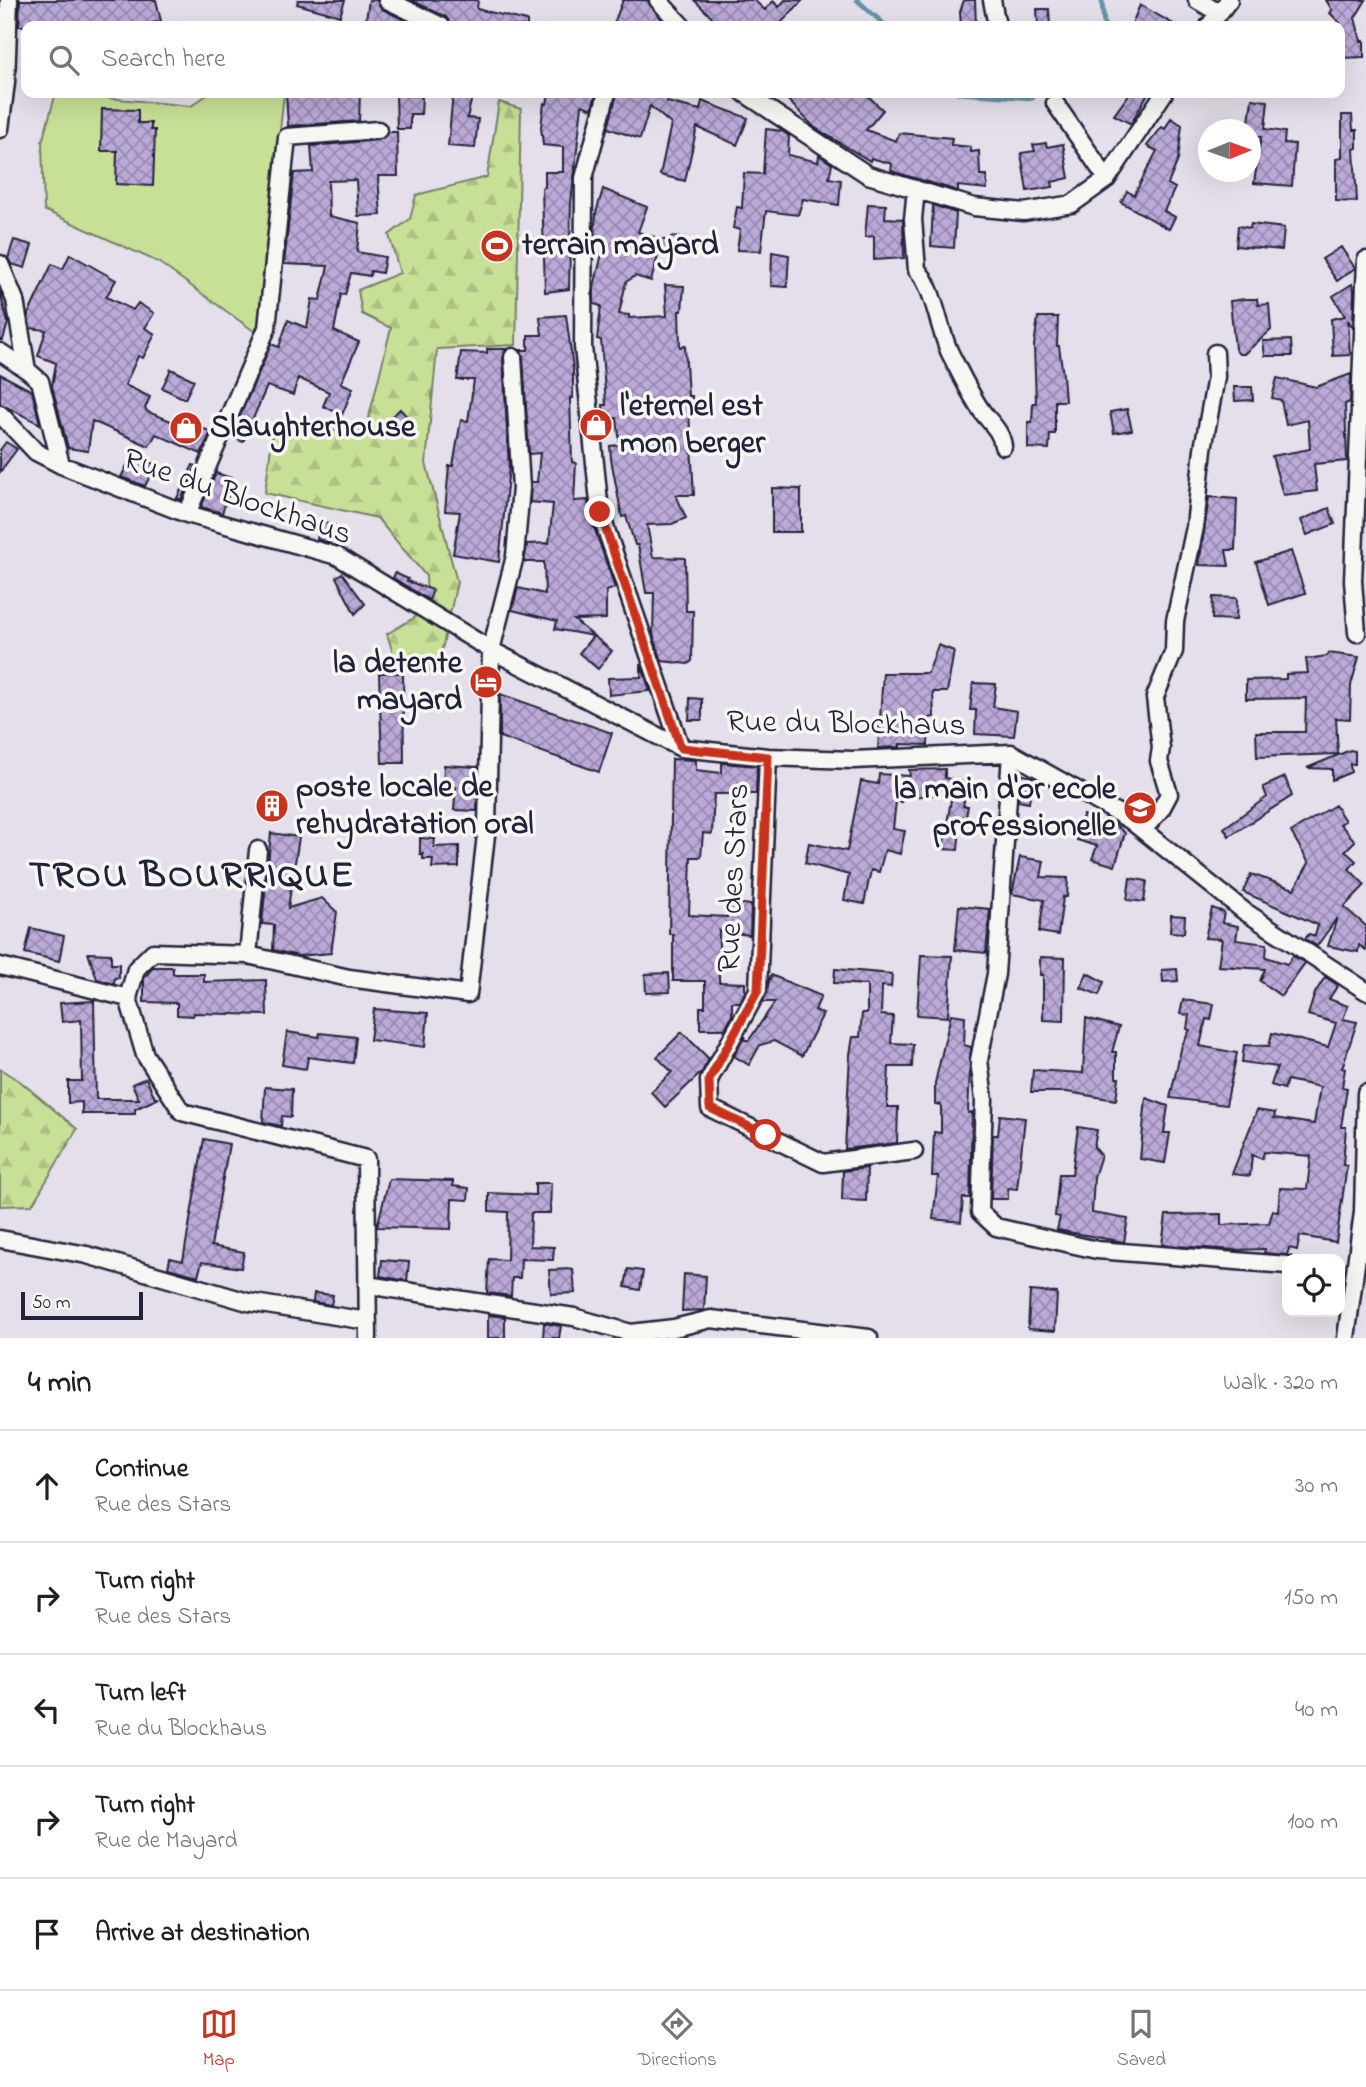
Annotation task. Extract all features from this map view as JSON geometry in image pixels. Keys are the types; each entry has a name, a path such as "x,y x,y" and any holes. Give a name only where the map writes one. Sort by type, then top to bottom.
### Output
{"street":[{"path":"0,129 6,83 9,0"},
{"path":"387,0 431,21"},
{"path":"658,0 677,21"},
{"path":"992,0 996,21"},
{"path":"1197,0 1214,20 1229,0"},
{"path":"606,98 584,178 583,347 600,512 681,748"},
{"path":"747,98 868,175 974,207 1024,212 1072,204 1107,179 1161,98"},
{"path":"1055,103 1107,179"},
{"path":"187,514 267,328 287,138 377,130"},
{"path":"916,189 913,219 917,270 927,279 933,310 951,355 980,409 1002,435 1003,446"},
{"path":"1357,633 1353,581 1363,402 1366,260"},
{"path":"0,264 15,300 27,370"},
{"path":"0,352 40,381 61,465"},
{"path":"1143,830 1161,809 1169,794 1159,761 1161,748 1155,696 1174,651 1175,621 1195,527 1203,449 1216,377 1215,353"},
{"path":"368,1338 366,1159 182,1112 145,1055 128,998 136,970 153,952 248,955 349,978 468,994 487,826 491,650 514,556 521,488 513,357"},
{"name":"Rue du Blockhaus","path":"0,414 36,452 61,465 187,514 337,556 491,650 681,748 768,757 853,760 1011,754 1143,830 1244,911 1366,991"},
{"path":"1011,754 996,974 979,1060 984,1100 980,1212 996,1227 1097,1250 1282,1265"},
{"name":"Rue des Stars","path":"768,757 758,990 709,1080 710,1108 823,1163 915,1151"},
{"path":"248,955 258,850"},
{"path":"0,966 128,998"},
{"path":"1346,1338 1347,1267 1363,1212 1366,1093"},
{"path":"0,1239 87,1255 248,1302 367,1321"},
{"path":"367,1285 574,1317 631,1332 660,1334 711,1319 807,1334 869,1338"}],"green space":[{"path":"55,98 108,98 191,106 203,98 283,98 258,334 158,262 44,210 42,142"},
{"path":"499,102 521,109 516,345 437,349 426,463 457,582 437,672 398,669 387,634 427,610 426,576 377,518 265,493 274,423 365,433 391,328 362,314 358,290 400,273 389,235 410,219 416,195 487,177"},
{"path":"0,1069 21,1082 77,1129 32,1205 0,1206"}],"building":[{"path":"20,0 156,0 161,21 21,21 19,26"},
{"path":"298,0 345,0 340,16 297,4"},
{"path":"369,0 377,0 382,9 407,21 366,21"},
{"path":"411,0 478,0 477,9 527,21 448,21 446,17"},
{"path":"623,0 647,0 663,21 615,21"},
{"path":"694,0 754,0 765,10 773,1 779,7 785,0 803,0 783,21 716,21"},
{"path":"964,0 975,0 976,21 961,21"},
{"path":"1326,0 1366,0 1355,18 1361,41 1364,41 1364,57 1345,58 1345,21 1338,21 1330,13 1332,10"},
{"path":"1140,5 1168,21 1133,21"},
{"path":"1037,9 1049,9 1050,21 1038,21"},
{"path":"286,98 360,98 359,121 288,126"},
{"path":"396,98 422,98 421,114 410,114 410,129 397,129"},
{"path":"453,98 472,98 467,118 478,119 475,148 448,146"},
{"path":"548,98 595,98 592,109 582,105 571,203 569,289 545,292 542,188 545,187 545,172 563,172 563,147 543,145 541,127 544,103 547,104"},
{"path":"616,98 669,98 667,102 700,110 702,101 748,118 737,145 697,127 685,181 660,175 671,124 650,106 640,139 608,128"},
{"path":"786,98 870,98 883,110 866,130 896,141 899,133 952,138 951,145 971,147 971,152 979,151 980,175 987,175 987,189 958,186 958,191 891,171 892,164 871,158 870,161 814,127"},
{"path":"1126,98 1145,98 1131,124 1114,115"},
{"path":"1252,99 1268,101 1265,129 1285,132 1284,143 1295,144 1292,186 1254,183 1261,182 1261,119 1249,119"},
{"path":"102,109 138,110 138,123 151,123 151,130 155,130 153,186 116,184 117,151 101,151"},
{"path":"1342,115 1352,115 1353,130 1357,130 1357,148 1354,149 1357,202 1336,201 1336,159 1342,158"},
{"path":"1171,118 1182,125 1178,160 1168,184 1175,188 1164,211 1175,217 1169,229 1121,202 1127,191 1134,195 1157,151 1147,146 1162,127 1165,129"},
{"path":"766,129 782,131 789,136 788,155 818,162 819,155 832,164 829,178 841,180 839,205 803,199 798,215 766,211 761,251 737,250 740,230 733,228 737,207 742,208 744,173 763,174"},
{"path":"388,132 397,132 398,176 378,176 381,215 358,216 356,180 328,181 329,216 360,223 357,252 385,257 382,273 371,271 370,276 351,273 345,295 341,294 334,331 359,342 341,383 353,388 342,415 323,406 329,392 298,378 293,395 267,386 243,442 231,437 271,344 279,347 288,320 307,328 312,299 320,300 328,266 284,264 294,173 313,172 311,146 379,140"},
{"path":"1046,143 1047,147 1063,144 1069,178 1052,182 1053,187 1027,191 1021,153 1035,151 1033,145"},
{"path":"603,189 647,207 638,232 671,242 671,237 685,237 686,247 703,252 658,256 651,281 635,276 626,282 619,314 629,315 629,318 667,316 665,285 684,286 682,311 679,311 680,347 685,346 688,396 692,396 693,411 689,412 694,495 676,495 686,518 672,524 647,525 653,557 685,558 686,611 693,611 692,661 688,664 662,661 653,634 654,593 646,593 638,545 635,545 626,516 622,517 611,459 610,446 620,445 617,418 604,419 603,405 606,405 601,340 597,339 601,306 594,304 594,287 605,241 594,238 596,213"},
{"path":"868,204 886,205 885,218 903,219 904,258 874,260 874,236 865,237"},
{"path":"933,205 956,213 954,248 931,246"},
{"path":"1251,224 1284,228 1282,250 1236,246 1238,226 1250,228"},
{"path":"14,240 32,245 25,268 11,264 8,258"},
{"path":"1341,247 1355,268 1337,281 1322,259"},
{"path":"772,252 789,255 787,287 771,286"},
{"path":"70,254 116,280 106,297 133,310 138,303 154,313 145,328 155,334 143,358 138,356 125,385 150,397 145,408 148,412 176,423 178,417 211,432 201,454 156,434 149,446 92,421 88,451 68,448 52,386 56,363 38,356 46,330 30,328 28,315 52,264 63,269"},
{"path":"1352,284 1353,328 1348,320 1350,355 1333,356 1331,319 1345,316 1333,296"},
{"path":"0,291 8,323 3,340 0,340"},
{"path":"1257,299 1258,305 1269,304 1271,330 1244,354 1239,354 1235,349 1230,301"},
{"path":"566,315 573,368 573,398 570,398 572,462 576,463 574,501 588,500 590,515 615,588 606,591 606,619 574,620 612,651 598,669 579,653 593,636 555,629 557,621 512,610 518,588 545,594 544,562 524,562 527,544 549,543 553,504 530,502 531,482 537,482 540,453 529,454 523,356 520,350 528,350 528,335 542,335 540,317"},
{"path":"1038,317 1058,317 1057,346 1063,375 1065,401 1055,401 1055,434 1050,434 1049,449 1028,448 1028,422 1032,422 1033,403 1036,403 1034,346"},
{"path":"1291,340 1292,356 1265,356 1263,341"},
{"path":"487,349 506,349 503,358 509,467 499,562 453,554 460,512 445,511 449,466 453,466 461,420 468,421 474,380 457,380 461,352 487,353"},
{"path":"171,369 194,380 185,399 162,388"},
{"path":"0,374 32,391 40,424 0,404"},
{"path":"1351,374 1350,402 1345,404 1347,461 1314,464 1317,491 1283,495 1272,456 1310,449 1308,420 1286,425 1281,400 1272,398 1277,378 1316,387"},
{"path":"1234,387 1252,387 1253,400 1235,401"},
{"path":"400,409 410,420 395,432 386,422"},
{"path":"1127,409 1132,430 1114,433 1110,412"},
{"path":"6,442 17,449 0,472 0,450"},
{"path":"133,454 156,465 145,486 121,477"},
{"path":"193,465 196,466 181,500 177,498"},
{"path":"216,473 234,479 222,513 201,507"},
{"path":"772,488 801,489 801,532 772,532"},
{"path":"1209,497 1237,499 1235,550 1226,550 1229,566 1199,565"},
{"path":"1329,508 1335,524 1307,535 1301,520"},
{"path":"321,522 334,525 330,543 317,539"},
{"path":"1291,551 1305,593 1269,605 1256,562"},
{"path":"342,573 365,604 355,614 336,577"},
{"path":"395,573 408,579 407,581 433,590 429,600 393,578"},
{"path":"1213,597 1237,598 1236,620 1212,619"},
{"path":"938,645 954,651 947,692 933,692 934,717 929,718 928,745 900,744 900,747 878,748 883,673 928,673"},
{"path":"1328,653 1359,657 1351,685 1350,719 1336,718 1338,754 1257,757 1256,732 1305,732 1306,698 1246,699 1246,680 1286,679 1286,674 1308,673 1306,659 1327,656"},
{"path":"641,664 650,691 609,695 608,678 641,677"},
{"path":"379,673 403,673 404,763 382,763"},
{"path":"973,683 996,684 993,707 1017,711 1014,736 975,734 976,710 970,710"},
{"path":"500,694 612,733 599,772 500,737"},
{"path":"690,698 702,699 702,720 689,720"},
{"path":"1350,750 1355,751 1355,764 1350,764 1351,772 1332,780 1332,769 1307,768"},
{"path":"672,759 696,760 696,770 722,773 722,763 757,766 756,794 714,794 712,834 703,833 701,857 691,857 689,915 727,917 728,902 751,905 750,935 719,931 719,982 745,983 745,992 740,1002 732,1002 732,1015 725,1029 700,1029 700,1007 705,1007 705,981 673,981 673,934 669,934"},
{"path":"444,765 478,767 477,811 454,810 456,787 443,786"},
{"path":"945,769 945,778 986,787 966,791 963,806 968,806 964,828 960,827 958,850 943,849 952,793 902,798 902,802 896,801 893,829 905,831 900,854 885,850 879,872 871,870 864,904 844,900 849,875 805,863 809,843 847,851 861,781 878,784 879,774 910,776 909,770"},
{"path":"1020,774 1032,777 1029,803 1018,801"},
{"path":"1285,777 1292,796 1229,836 1224,828 1267,797 1263,787"},
{"path":"1335,805 1345,821 1340,824 1355,841 1345,851 1356,861 1349,869 1365,885 1344,907 1366,926 1366,950 1359,945 1358,952 1328,946 1337,918 1317,946 1305,939 1309,934 1315,936 1318,925 1243,892 1251,874 1294,889 1309,863 1291,832"},
{"path":"1083,815 1108,824 1111,821 1125,833 1115,866 1092,859 1097,846 1077,840"},
{"path":"271,833 299,837 288,908 322,898 337,912 331,953 298,956 273,950 274,925 262,924"},
{"path":"420,838 435,839 434,847 459,846 459,867 432,868 433,859 423,859 423,854 420,854"},
{"path":"1020,857 1044,861 1041,877 1068,878 1067,897 1063,897 1058,935 1039,932 1044,900 1012,894"},
{"path":"1130,878 1147,881 1144,902 1127,900"},
{"path":"959,906 990,909 986,953 955,950"},
{"path":"1212,908 1224,912 1222,923 1238,926 1236,940 1267,944 1266,957 1287,964 1293,956 1305,963 1281,996 1260,981 1265,969 1218,966 1222,939 1205,938"},
{"path":"1171,915 1185,916 1184,933 1170,932"},
{"path":"31,928 64,936 59,961 25,953"},
{"path":"88,953 111,954 111,964 119,964 119,978 115,978 114,984 97,979"},
{"path":"921,955 952,956 948,1017 917,1015"},
{"path":"1040,957 1065,958 1064,1021 1043,1020 1043,975 1040,975"},
{"path":"153,967 173,967 173,974 204,974 204,982 266,980 267,1015 177,1015 177,1003 144,1002 144,978"},
{"path":"835,969 892,974 891,987 882,986 881,1015 893,1016 891,1043 913,1044 912,1067 889,1067 887,1107 898,1107 897,1143 845,1149 850,1054 853,1037 860,1037 862,1013 867,1013 867,985 834,983"},
{"path":"1177,969 1178,981 1163,982 1162,970"},
{"path":"669,973 670,992 646,993 645,974"},
{"path":"1087,973 1104,982 1099,995 1081,988"},
{"path":"771,975 821,996 815,1010 823,1014 802,1056 774,1041 760,1045 749,1065 734,1056 745,1036 745,1040 749,1040 775,1002 763,1002"},
{"path":"1325,977 1338,985 1329,999 1348,1006 1343,1019 1357,1022 1342,1068 1345,1069 1342,1087 1347,1088 1341,1127 1346,1127 1343,1165 1347,1166 1336,1242 1300,1236 1297,1250 1289,1248 1287,1254 1282,1255 1264,1253 1265,1249 1235,1250 1162,1245 1166,1215 1221,1214 1221,1225 1269,1223 1273,1210 1278,1212 1280,1188 1307,1189 1311,1156 1264,1152 1262,1159 1252,1155 1250,1176 1232,1174 1257,1110 1275,1113 1274,1118 1314,1124 1320,1087 1287,1080 1284,1089 1271,1085 1277,1067 1242,1062 1244,1045 1269,1046 1272,1033 1328,1047 1336,1023 1308,1015 1315,993"},
{"path":"1183,1000 1214,1004 1211,1020 1206,1019 1200,1046 1237,1053 1226,1105 1170,1098 1182,1045 1190,1030 1187,1029 1189,1015 1180,1014"},
{"path":"94,1001 96,1099 139,1099 132,1084 146,1078 155,1098 159,1098 135,1109 135,1114 82,1114 82,1102 68,1103 68,1081 82,1081 81,1020 62,1022 60,1003"},
{"path":"374,1009 428,1013 425,1047 370,1040"},
{"path":"951,1014 965,1016 964,1045 971,1047 968,1113 972,1112 970,1198 963,1198 961,1222 933,1219 938,1176 932,1176 934,1132 941,1133 941,1105 935,1104 935,1083"},
{"path":"1086,1018 1119,1027 1112,1052 1116,1052 1116,1078 1119,1078 1116,1100 1067,1092 1031,1092 1033,1070 1083,1073"},
{"path":"287,1032 319,1037 320,1033 356,1037 353,1063 308,1057 306,1069 282,1065"},
{"path":"682,1032 709,1059 702,1072 665,1107 651,1092 672,1072 657,1057"},
{"path":"265,1087 292,1089 291,1117 282,1116 281,1126 263,1122"},
{"path":"1146,1098 1168,1106 1164,1133 1170,1133 1165,1163 1140,1159"},
{"path":"1000,1115 1025,1118 1017,1189 1008,1188 1008,1199 991,1199 993,1135 998,1135"},
{"path":"1078,1127 1097,1130 1094,1147 1101,1155 1094,1177 1092,1213 1128,1219 1124,1242 1057,1230 1060,1217 1055,1216 1059,1174 1072,1174"},
{"path":"204,1139 229,1144 211,1246 244,1252 241,1268 202,1262 198,1276 168,1268 170,1258 183,1261"},
{"path":"867,1168 866,1201 842,1200 843,1171"},
{"path":"389,1179 453,1181 453,1186 469,1188 468,1200 452,1199 451,1229 377,1227"},
{"path":"535,1183 551,1183 550,1213 531,1213 530,1246 554,1247 553,1260 521,1259 520,1278 512,1278 511,1296 487,1293 489,1259 507,1260 508,1212 489,1211 489,1193 535,1195"},
{"path":"382,1260 409,1262 407,1281 380,1276"},
{"path":"573,1269 575,1293 551,1294 549,1270"},
{"path":"628,1269 643,1271 640,1290 625,1287"},
{"path":"684,1274 706,1276 704,1310 682,1311"},
{"path":"1030,1291 1057,1293 1055,1331 1028,1329"},
{"path":"314,1293 333,1295 331,1305 313,1302"},
{"path":"488,1315 505,1317 505,1338 488,1338"},
{"path":"544,1323 561,1326 559,1338 543,1338"}],"waterway":[{"path":"857,0 880,21"},
{"path":"1102,0 1104,21"}],"place":[{"name":"terrain mayard","path":"497,246"},
{"name":"l'eternel est mon berger","path":"596,425"},
{"name":"Slaughterhouse","path":"186,428"},
{"name":"la detente mayard","path":"486,682"},
{"name":"poste locale de rehydratation oral","path":"272,806"},
{"name":"la main d'or ecole professionelle","path":"1140,808"}],"district":[{"name":"TROU BOURRIQUE","path":"192,877"}],"route":[{"path":"600,512 681,748 768,757 758,990 724,1047 709,1080 710,1108 766,1135"}]}
